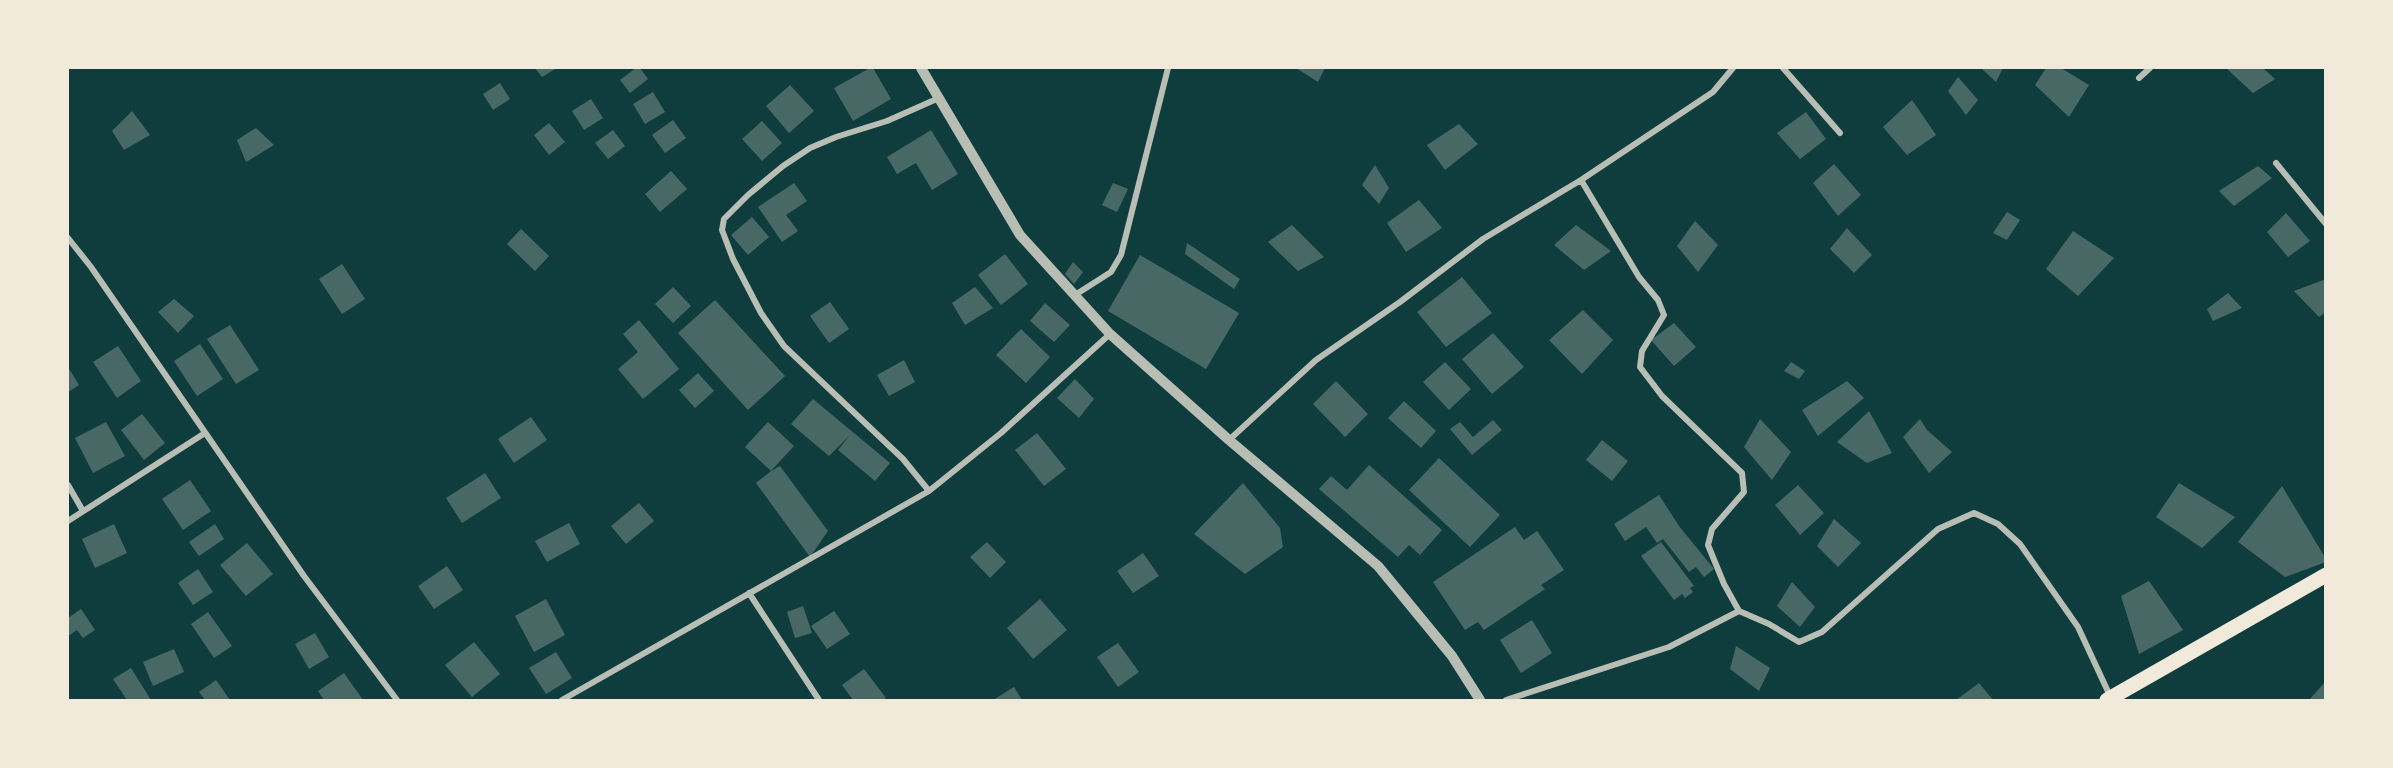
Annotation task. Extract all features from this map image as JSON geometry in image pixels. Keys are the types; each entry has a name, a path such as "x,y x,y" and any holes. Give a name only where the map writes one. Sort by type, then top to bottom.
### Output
{"main road":[{"path":"2111,700 2325,575"}],"street":[{"path":"921,68 1020,234 1110,334 1229,440 1378,566 1452,656 1480,700"},
{"path":"1075,295 1111,272 1121,255 1168,68"},
{"path":"1229,440 1316,360 1400,302 1483,239 1581,180 1713,92 1733,68"},
{"path":"1783,68 1840,133"},
{"path":"2139,78 2150,68"},
{"path":"928,491 903,459 784,346 761,313 733,259 722,230 723,219 748,195 783,166 810,148 887,121 939,98"},
{"path":"2276,163 2325,224"},
{"path":"1581,180 1639,277 1658,300 1664,315 1641,351 1640,367 1662,396 1742,474 1744,492 1712,529 1708,545 1724,584 1739,611 1769,624 1799,642 1822,632 1938,529 1974,513 1998,524 2027,553 2078,627 2111,700"},
{"path":"68,238 91,267 304,576 397,700"},
{"path":"562,700 928,491 1001,433 1110,334"},
{"path":"68,521 206,433"},
{"path":"68,485 83,511"},
{"path":"749,592 819,700"},
{"path":"1506,700 1669,647 1739,611"}],"building":[{"path":"535,68 557,68 542,77"},
{"path":"636,68 640,68 648,79 630,93 620,80"},
{"path":"873,68 891,99 853,121 834,88"},
{"path":"1296,68 1325,68 1318,82"},
{"path":"1981,68 2003,68 1996,82"},
{"path":"2046,68 2061,68 2089,85 2069,117 2035,85"},
{"path":"2226,68 2263,68 2275,79 2253,93"},
{"path":"1958,77 1978,100 1966,115 1948,91"},
{"path":"500,83 510,99 493,110 483,94"},
{"path":"790,85 814,111 789,133 766,106"},
{"path":"653,92 665,112 645,124 633,104"},
{"path":"591,99 603,118 584,130 572,111"},
{"path":"1912,100 1936,135 1907,155 1883,127"},
{"path":"132,111 150,135 124,150 112,131"},
{"path":"1806,112 1826,139 1800,159 1777,133"},
{"path":"673,120 686,138 665,153 652,135"},
{"path":"762,121 782,143 762,161 742,139"},
{"path":"549,123 565,142 549,155 534,135"},
{"path":"1459,124 1478,144 1445,170 1427,145"},
{"path":"256,128 274,145 246,162 237,140"},
{"path":"613,130 625,146 608,159 595,143"},
{"path":"931,130 958,174 932,190 916,163 897,174 887,157"},
{"path":"1834,164 1861,195 1838,216 1813,183"},
{"path":"1375,165 1389,188 1379,204 1362,185"},
{"path":"2258,166 2272,178 2234,206 2219,191"},
{"path":"671,171 687,189 660,212 645,194"},
{"path":"794,183 807,201 786,215 798,231 782,242 758,207"},
{"path":"1113,183 1128,189 1117,212 1102,205"},
{"path":"1419,200 1442,228 1406,252 1387,223"},
{"path":"2007,212 2020,220 2007,240 1993,233"},
{"path":"2286,213 2310,241 2288,257 2267,232"},
{"path":"752,217 769,237 748,255 731,235"},
{"path":"1695,221 1718,245 1698,272 1677,246"},
{"path":"1292,225 1324,257 1298,271 1268,242"},
{"path":"1576,225 1611,251 1584,270 1554,245"},
{"path":"1847,228 1872,255 1854,273 1830,249"},
{"path":"521,229 549,256 535,271 507,244"},
{"path":"2073,231 2114,258 2078,296 2046,269"},
{"path":"1187,243 1240,279 1234,289 1185,254"},
{"path":"1005,254 1028,284 1001,305 978,275"},
{"path":"1140,255 1239,313 1206,369 1108,311"},
{"path":"1073,262 1083,272 1074,284 1065,274"},
{"path":"342,264 365,299 342,314 319,279"},
{"path":"1462,277 1492,313 1446,347 1417,312"},
{"path":"2326,279 2326,312 2319,317 2294,291"},
{"path":"673,287 691,306 673,323 655,304"},
{"path":"975,287 993,308 965,325 952,303"},
{"path":"2228,293 2242,308 2213,321 2207,309"},
{"path":"174,299 194,316 178,333 158,312"},
{"path":"715,300 785,376 748,410 678,333"},
{"path":"830,302 849,329 829,343 810,316"},
{"path":"1045,303 1070,325 1054,342 1030,321"},
{"path":"1583,310 1613,340 1582,374 1549,340"},
{"path":"639,320 679,369 643,399 618,369 638,352 623,334"},
{"path":"1674,323 1696,347 1674,366 1651,340"},
{"path":"230,325 259,370 236,384 207,339"},
{"path":"1021,329 1050,357 1026,383 996,355"},
{"path":"1493,333 1524,367 1492,394 1462,359"},
{"path":"200,344 223,379 197,396 174,361"},
{"path":"118,346 141,381 117,398 93,362"},
{"path":"904,360 915,382 889,396 877,375"},
{"path":"1445,362 1471,389 1449,410 1423,382"},
{"path":"1791,362 1805,371 1799,379 1784,371"},
{"path":"68,367 79,385 68,392"},
{"path":"698,373 714,391 695,408 679,390"},
{"path":"1075,379 1094,399 1079,418 1057,398"},
{"path":"1336,381 1368,414 1345,437 1313,404"},
{"path":"1847,381 1864,398 1818,436 1802,410"},
{"path":"813,399 890,463 875,481 838,450 850,435 829,456 791,424"},
{"path":"1404,401 1436,431 1421,448 1388,418"},
{"path":"1869,411 1892,453 1867,463 1837,442"},
{"path":"142,414 165,443 144,460 121,430"},
{"path":"531,417 547,440 514,463 498,439"},
{"path":"1760,419 1791,452 1772,480 1744,447"},
{"path":"1920,419 1927,430 1952,452 1929,473 1903,437"},
{"path":"1493,420 1502,430 1472,455 1450,429 1460,422 1473,437"},
{"path":"106,422 125,456 93,473 75,438"},
{"path":"768,422 794,446 771,471 745,447"},
{"path":"1037,433 1066,469 1044,486 1015,450"},
{"path":"1602,440 1628,461 1612,481 1586,460"},
{"path":"1439,458 1500,515 1470,547 1409,490"},
{"path":"1369,465 1442,530 1420,555 1409,545 1398,557 1319,489 1331,476 1347,490"},
{"path":"780,466 828,531 810,557 756,483"},
{"path":"485,473 501,498 462,523 446,498"},
{"path":"190,480 211,511 183,530 162,499"},
{"path":"1243,483 1280,528 1283,547 1245,574 1194,534"},
{"path":"2179,483 2235,517 2202,548 2156,517"},
{"path":"1798,485 1824,513 1800,535 1775,505"},
{"path":"2282,486 2326,559 2326,562 2285,577 2238,542"},
{"path":"1659,495 1679,526 1714,569 1704,577 1696,567 1689,572 1663,539 1657,543 1646,527 1625,541 1614,524"},
{"path":"639,503 654,521 626,544 611,526"},
{"path":"1834,519 1861,543 1838,567 1817,546"},
{"path":"569,523 580,544 547,562 535,541"},
{"path":"114,524 127,553 95,568 82,539"},
{"path":"215,524 224,539 199,556 189,542"},
{"path":"1515,527 1524,540 1537,531 1564,570 1541,585 1545,589 1484,630 1478,622 1465,630 1433,582"},
{"path":"987,542 1006,562 990,578 970,557"},
{"path":"1661,542 1694,586 1690,588 1693,592 1685,598 1682,594 1674,600 1641,556"},
{"path":"247,543 273,574 246,596 220,565"},
{"path":"1143,553 1159,576 1133,593 1117,571"},
{"path":"447,566 463,590 434,609 418,586"},
{"path":"198,569 213,592 193,605 178,583"},
{"path":"2149,581 2183,630 2139,654 2121,596"},
{"path":"1792,582 1815,607 1800,627 1777,606"},
{"path":"546,599 565,635 534,652 515,616"},
{"path":"1040,599 1067,630 1033,659 1007,628"},
{"path":"803,606 812,633 795,638 787,612"},
{"path":"81,609 95,630 83,638 77,630 68,636 68,618"},
{"path":"834,611 850,634 827,649 811,626"},
{"path":"208,612 232,646 214,658 191,624"},
{"path":"1532,620 1552,653 1521,673 1500,640"},
{"path":"315,633 329,657 309,669 295,644"},
{"path":"474,642 500,674 472,697 445,665"},
{"path":"1118,643 1139,672 1118,687 1097,657"},
{"path":"1736,646 1770,668 1759,691 1730,669"},
{"path":"174,649 184,672 153,686 143,662"},
{"path":"556,652 572,678 546,694 529,668"},
{"path":"131,668 151,700 127,700 113,679"},
{"path":"864,669 886,698 883,700 853,700 842,685"},
{"path":"344,673 363,700 324,700 318,691"},
{"path":"216,680 230,700 205,700 199,692"},
{"path":"2326,681 2326,700 2309,700"},
{"path":"1979,683 1993,700 1956,700"},
{"path":"1014,687 1022,700 993,700"}]}
